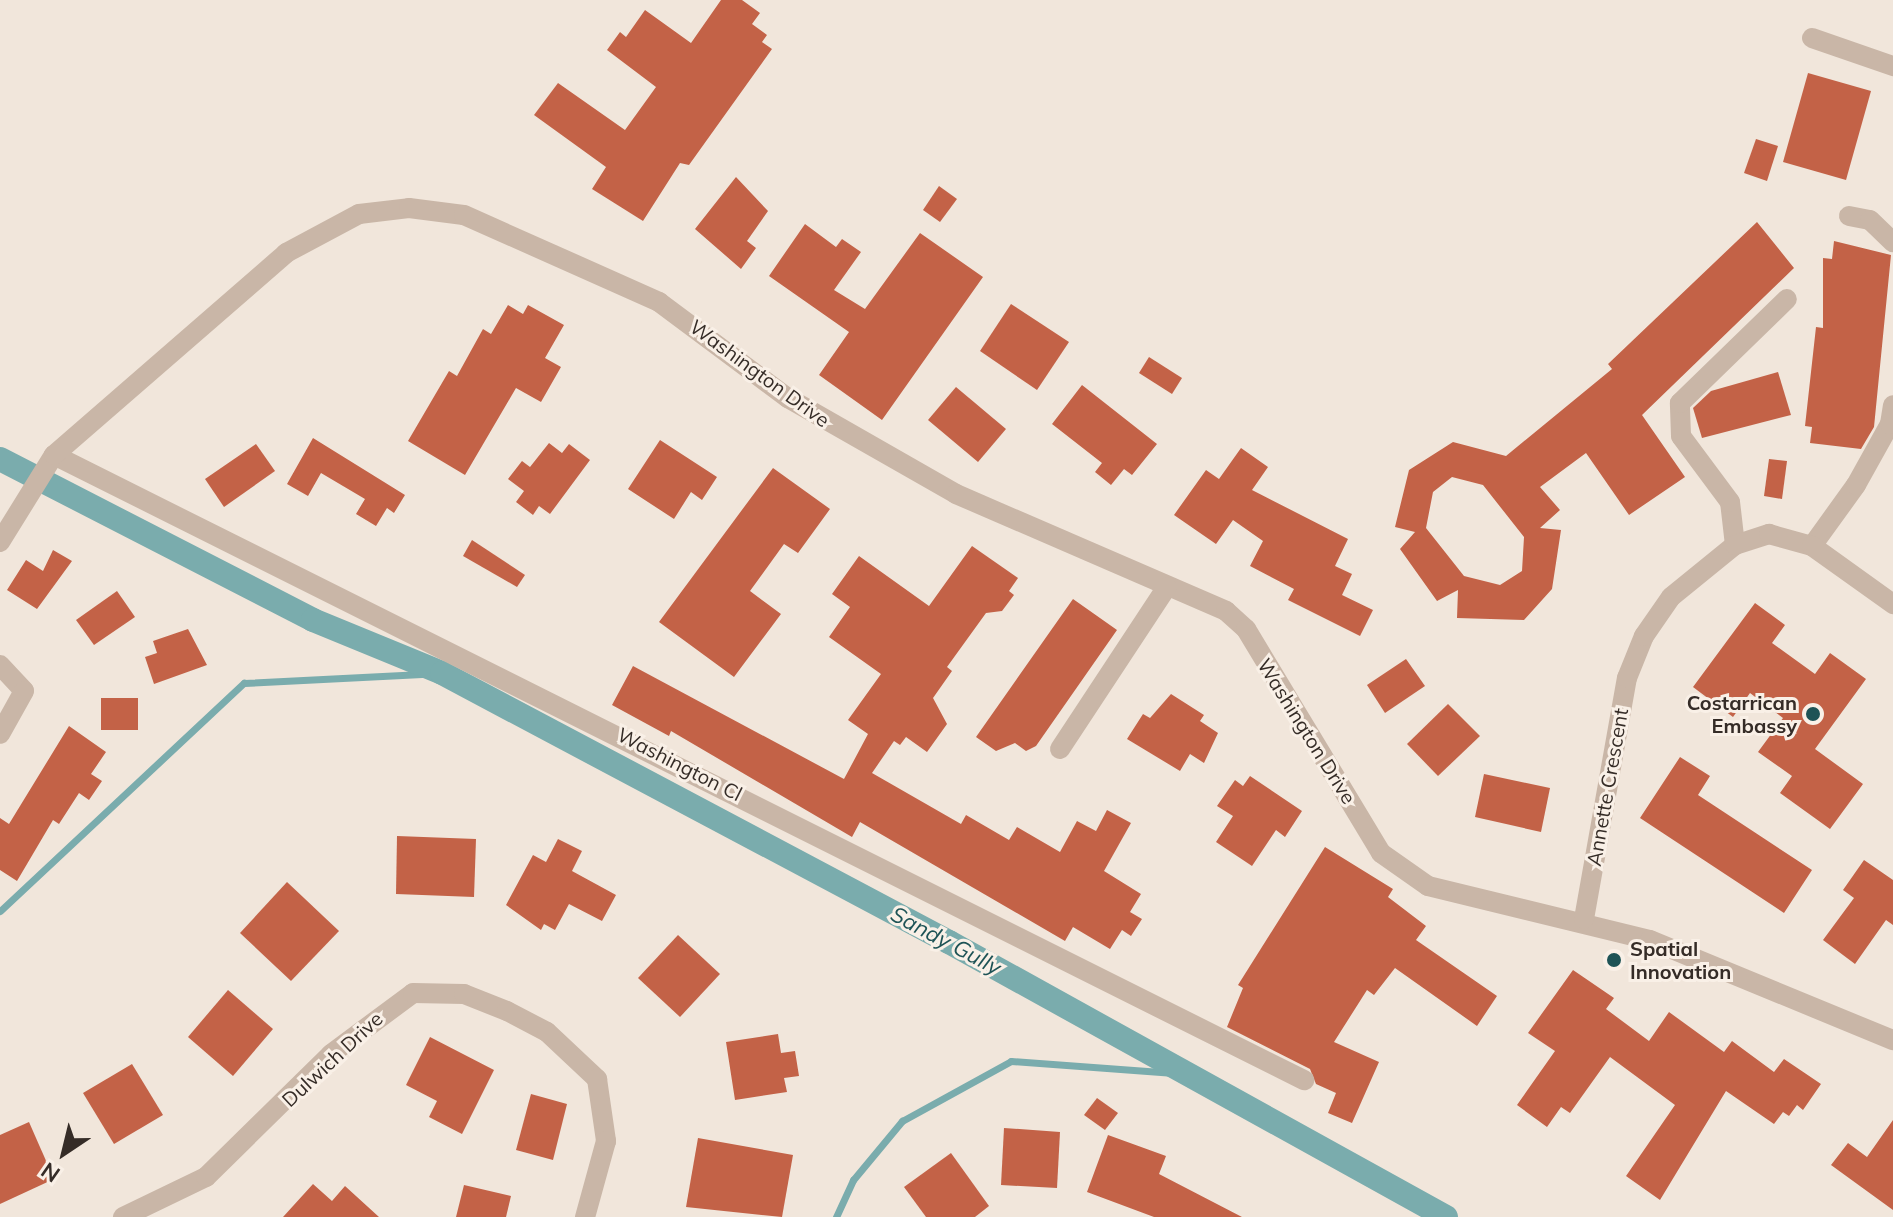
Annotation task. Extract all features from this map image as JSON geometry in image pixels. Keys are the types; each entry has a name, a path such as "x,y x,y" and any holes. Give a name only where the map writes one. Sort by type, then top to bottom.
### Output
{"street":[{"path":"1812,38 1893,66"},
{"name":"Washington Drive","path":"0,542 54,455 286,253 359,214 441,210 554,250 659,302 788,398 865,446 956,494 1167,587 1203,596 1246,629 1381,853 1428,886 1584,919"},
{"path":"1849,216 1870,220 1893,242"},
{"path":"1735,545 1730,502 1681,436 1680,403 1787,299"},
{"path":"1812,546 1856,485 1890,424 1893,405"},
{"name":"Washington Cl","path":"54,455 1304,1080"},
{"name":"Annette Crescent","path":"1584,919 1627,678 1644,636 1671,597 1735,545 1769,534 1812,546 1893,604"},
{"path":"1060,749 1167,587"},
{"path":"0,665 24,691 0,734"},
{"path":"1584,919 1650,940 1893,1040"},
{"name":"Dulwich Drive","path":"123,1217 214,1172 331,1054 413,993 464,994 507,1011 547,1032 597,1079 606,1141 585,1217"}],"building":[{"path":"721,0 742,0 760,13 752,24 767,35 762,42 772,49 689,165 680,163 643,221 592,189 606,167 534,115 558,83 625,130 656,87 607,50 620,32 626,37 645,10 691,43"},
{"path":"1808,73 1871,91 1846,180 1783,162"},
{"path":"1756,139 1778,146 1767,181 1744,173"},
{"path":"736,177 768,211 747,241 756,248 741,269 695,229"},
{"path":"939,186 957,199 940,222 923,210"},
{"path":"1757,222 1794,268 1642,415 1685,477 1629,515 1586,453 1540,487 1560,510 1540,528 1561,530 1552,589 1524,620 1457,618 1458,590 1437,601 1400,549 1415,532 1395,527 1409,470 1453,442 1506,456 1612,369 1608,364","holes":["1452,477 1483,485 1524,537 1522,571 1500,585 1464,576 1426,528 1433,492"]},
{"path":"805,224 836,247 842,239 861,252 834,290 865,309 920,233 983,277 882,420 819,375 849,332 769,276"},
{"path":"1834,241 1891,255 1874,427 1861,449 1810,443 1812,427 1805,426 1816,327 1823,328 1823,258 1832,259"},
{"path":"1011,304 1069,342 1037,390 980,351"},
{"path":"508,305 523,314 528,305 564,325 545,358 561,367 541,402 516,388 465,475 408,441 449,371 457,376 483,329 491,334"},
{"path":"1149,357 1182,378 1172,394 1139,373"},
{"path":"1778,372 1791,415 1702,438 1693,408 1711,391"},
{"path":"1082,385 1157,444 1132,475 1124,469 1111,485 1095,472 1102,463 1052,424"},
{"path":"956,387 1006,429 978,462 928,420"},
{"path":"313,438 405,495 394,513 387,508 376,526 356,514 365,499 321,473 308,496 287,484"},
{"path":"660,440 717,477 702,500 691,492 674,519 628,489"},
{"path":"549,443 562,453 569,444 590,460 550,514 539,506 533,515 516,502 524,491 508,479 522,461 530,467"},
{"path":"256,444 275,471 224,507 205,479"},
{"path":"1241,448 1268,467 1252,490 1348,539 1335,566 1352,574 1342,595 1373,610 1360,636 1288,600 1294,589 1250,566 1263,541 1233,520 1216,544 1174,515 1206,470 1219,479"},
{"path":"1769,459 1787,461 1782,499 1764,496"},
{"path":"773,468 830,509 798,553 784,544 750,591 781,614 734,677 659,622"},
{"path":"472,540 525,575 517,587 463,556"},
{"path":"972,546 1018,578 1009,591 1014,595 1002,611 986,613 947,667 952,671 933,698 947,724 927,752 906,737 900,745 894,741 872,773 961,824 966,815 1009,840 1017,827 1060,852 1077,821 1096,831 1107,810 1131,823 1104,871 1141,894 1130,912 1142,919 1131,936 1122,930 1110,949 1073,927 1065,941 860,822 852,837 671,731 669,736 612,705 633,666 844,779 868,734 848,720 881,674 829,637 850,607 832,594 859,556 929,606"},
{"path":"53,550 72,561 37,609 7,590 26,560 43,571"},
{"path":"117,591 135,617 94,645 76,620"},
{"path":"1073,599 1117,630 1036,746 1026,751 1015,743 996,751 976,737"},
{"path":"1755,603 1785,625 1772,643 1815,674 1830,653 1866,679 1815,749 1863,784 1830,829 1780,793 1792,776 1758,752 1783,718 1750,693 1733,717 1693,687"},
{"path":"188,629 207,665 154,684 145,657 157,653 153,641"},
{"path":"1406,659 1425,686 1385,713 1367,685"},
{"path":"1171,694 1204,715 1200,721 1218,733 1204,763 1190,754 1180,771 1127,739 1143,714 1150,718"},
{"path":"101,698 138,698 138,730 101,730"},
{"path":"1448,704 1480,736 1438,776 1407,744"},
{"path":"69,726 106,752 91,774 102,781 89,800 79,793 59,824 53,820 17,881 0,870 0,818 9,824"},
{"path":"1680,757 1710,776 1698,795 1812,870 1784,913 1640,818"},
{"path":"1484,774 1550,788 1541,832 1475,817"},
{"path":"1250,776 1302,811 1285,837 1276,830 1252,866 1216,842 1233,816 1217,806 1235,780 1243,786"},
{"path":"397,836 476,839 474,897 396,894"},
{"path":"558,839 582,851 572,871 616,895 602,921 569,904 555,930 544,924 541,930 506,905 533,855 546,862"},
{"path":"1325,847 1393,889 1388,897 1426,926 1416,940 1497,996 1477,1026 1395,968 1374,995 1367,990 1334,1042 1379,1062 1352,1123 1328,1113 1336,1093 1316,1084 1310,1069 1227,1027 1243,988 1238,985"},
{"path":"1864,860 1893,880 1893,925 1886,920 1855,964 1823,940 1854,898 1843,890"},
{"path":"287,882 339,931 291,981 240,933"},
{"path":"678,935 720,974 680,1017 638,978"},
{"path":"1573,970 1614,998 1606,1009 1649,1041 1669,1012 1724,1052 1732,1041 1774,1072 1784,1059 1821,1084 1803,1110 1797,1105 1789,1116 1783,1112 1774,1124 1726,1091 1660,1200 1626,1176 1675,1105 1610,1057 1570,1113 1561,1107 1547,1127 1517,1105 1555,1051 1528,1033"},
{"path":"228,990 273,1029 233,1076 188,1037"},
{"path":"778,1034 781,1053 795,1051 799,1076 784,1078 787,1092 735,1100 726,1042"},
{"path":"430,1037 494,1070 462,1134 429,1117 437,1101 406,1085"},
{"path":"132,1064 163,1115 114,1144 83,1093"},
{"path":"531,1094 567,1104 553,1160 516,1150"},
{"path":"1097,1098 1118,1113 1105,1130 1084,1115"},
{"path":"1893,1120 1893,1210 1831,1165 1848,1143 1867,1157"},
{"path":"29,1122 54,1179 0,1204 0,1135"},
{"path":"1004,1128 1060,1132 1057,1188 1001,1185"},
{"path":"1108,1135 1166,1156 1159,1174 1242,1217 1154,1217 1087,1192"},
{"path":"698,1138 793,1155 782,1217 686,1207"},
{"path":"951,1153 989,1206 975,1217 926,1217 904,1187"},
{"path":"313,1184 332,1201 345,1186 379,1217 283,1217"},
{"path":"464,1185 511,1196 506,1217 456,1217"}],"waterway":[{"name":"Sandy Gully","path":"0,459 313,620 442,673 949,942 1446,1217"},
{"path":"0,911 244,683 442,673"},
{"path":"836,1217 853,1180 902,1121 1011,1061 1188,1074"}],"place":[{"name":"Costarrican Embassy","path":"1813,714"},
{"name":"Spatial Innovation","path":"1614,960"}]}
